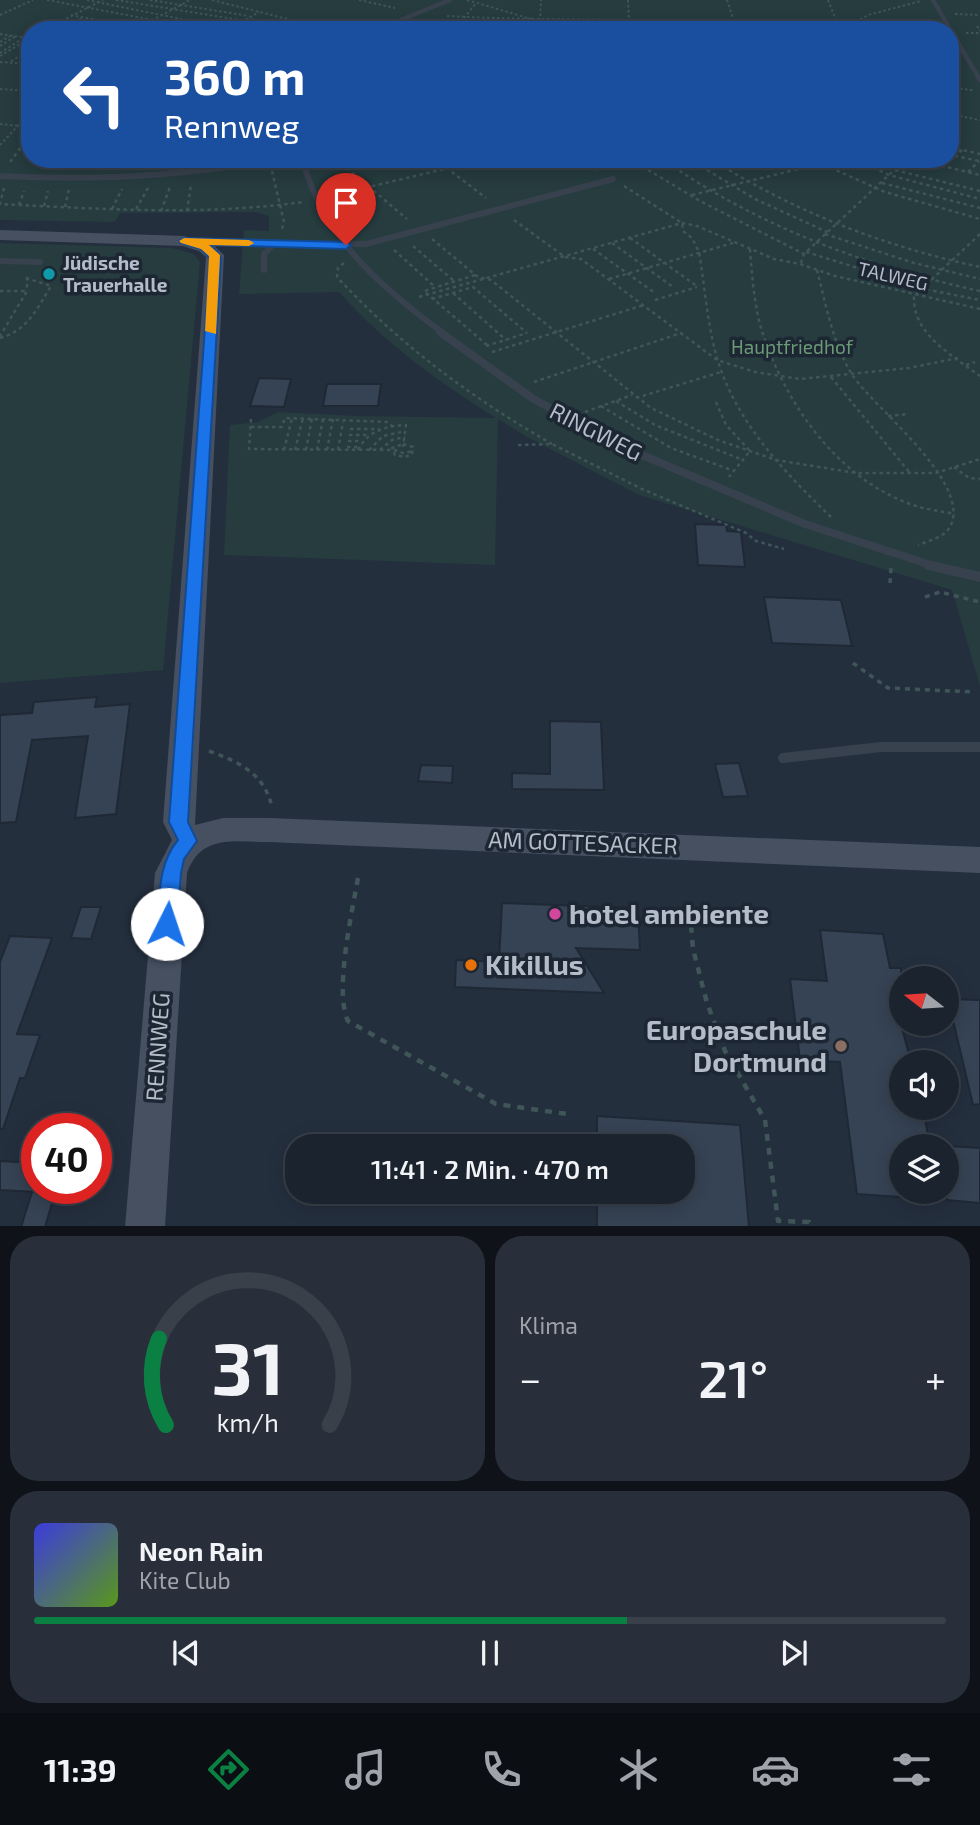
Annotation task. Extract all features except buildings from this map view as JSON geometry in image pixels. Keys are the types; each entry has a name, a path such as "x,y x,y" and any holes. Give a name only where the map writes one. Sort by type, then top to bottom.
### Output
{"street":[{"path":"0,235 184,241 205,247 215,255 178,822 188,841"},
{"name":"AM GOTTESACKER","path":"188,841 204,833 269,830 980,860"},
{"name":"RENNWEG","path":"145,1226 171,873 175,856 188,841"}],"lane":[{"path":"396,21 450,0"},
{"path":"933,0 945,21"},
{"path":"959,44 980,80"},
{"path":"0,176 142,178 232,168"},
{"name":"RINGWEG","path":"304,168 316,200 354,254 401,302 515,388 628,451 719,489 893,556 980,578"},
{"path":"184,241 346,245 382,240 613,179"},
{"path":"264,270 264,254 276,244"},
{"path":"0,261 40,262"},
{"path":"783,758 832,750 980,747"}],"path":[{"path":"1,14 33,0"},
{"path":"47,0 148,21 187,0"},
{"path":"87,0 199,21"},
{"path":"60,21 103,0"},
{"path":"116,0 239,21 259,12"},
{"path":"150,0 249,16"},
{"path":"212,0 295,21"},
{"path":"359,0 411,14 521,21"},
{"path":"467,0 537,21"},
{"path":"540,21 541,0"},
{"path":"628,0 629,21"},
{"path":"727,0 732,21"},
{"path":"828,0 838,21"},
{"path":"859,21 923,1"},
{"path":"464,18 477,3"},
{"path":"955,14 980,15"},
{"path":"71,15 102,21"},
{"path":"78,21 83,18"},
{"path":"244,19 278,21"},
{"path":"968,33 980,32 976,26"},
{"path":"1,34 21,37"},
{"path":"0,44 11,35"},
{"path":"0,44 16,36"},
{"path":"0,54 21,40"},
{"path":"0,54 21,43"},
{"path":"10,62 21,55"},
{"path":"0,62 21,63"},
{"path":"0,89 21,90"},
{"path":"959,89 980,90"},
{"path":"959,116 980,120"},
{"path":"0,145 21,122"},
{"path":"0,124 21,126"},
{"path":"5,170 21,148"},
{"path":"959,149 980,154"},
{"path":"959,153 962,150"},
{"path":"959,157 979,162"},
{"path":"968,172 979,162"},
{"path":"271,168 284,222 276,244"},
{"path":"5,185 0,204 187,211 281,206 449,168"},
{"path":"646,168 805,253 923,288 980,300"},
{"path":"676,168 711,191 816,243 866,261 980,291"},
{"path":"703,168 776,211 826,233 941,271 980,279"},
{"path":"724,168 747,183 836,225 951,261 980,267"},
{"path":"692,195 805,168"},
{"path":"830,168 876,188 980,219"},
{"path":"874,168 889,175 980,199"},
{"path":"951,168 980,175"},
{"path":"800,264 805,253 895,170 980,191"},
{"path":"613,179 682,223"},
{"path":"187,211 191,180"},
{"path":"757,180 765,184"},
{"path":"161,211 172,182"},
{"path":"135,210 150,183"},
{"path":"882,183 980,208"},
{"path":"112,209 124,184"},
{"path":"19,205 26,186"},
{"path":"44,206 49,187"},
{"path":"401,302 682,223"},
{"path":"682,223 683,231 692,238 699,253 717,360 742,413 776,460 854,542"},
{"name":"TALWEG","path":"682,223 697,226 774,259 914,296 980,309"},
{"path":"400,234 454,281"},
{"path":"980,234 914,296 913,313 919,323 980,376"},
{"path":"630,238 698,286"},
{"path":"382,240 434,286"},
{"path":"612,243 673,287"},
{"path":"609,279 735,243"},
{"path":"593,249 655,293"},
{"path":"750,249 750,284 762,337 780,376 823,444 876,488 911,505 955,514"},
{"path":"354,254 336,272 337,277 358,301 409,346 500,416 642,489 746,533 756,541 784,549"},
{"path":"565,257 581,259 717,360 755,372 800,379 852,375 958,358"},
{"path":"817,270 835,335 852,375 936,472 951,495 955,514 951,525 942,535 893,556 890,583"},
{"path":"475,275 424,289 432,299 487,345"},
{"path":"0,337 15,334 26,327 51,286 26,278"},
{"path":"491,280 634,396 675,422 750,451 776,460 856,473 936,472 980,459"},
{"path":"655,300 704,284"},
{"path":"432,299 473,287 527,333 466,352"},
{"path":"0,291 27,291 0,337"},
{"path":"453,293 506,340"},
{"path":"474,358 644,305"},
{"path":"515,388 681,333"},
{"path":"966,365 975,362"},
{"path":"567,419 616,401 722,372"},
{"path":"830,376 910,473"},
{"path":"616,401 655,425 743,460"},
{"path":"716,402 730,431 750,451"},
{"path":"601,406 671,448 734,471"},
{"path":"888,416 909,414"},
{"path":"250,427 282,427 285,418 387,422 391,426"},
{"path":"284,450 292,418"},
{"path":"295,450 303,418"},
{"path":"306,450 313,418"},
{"path":"251,419 249,449 358,449"},
{"path":"317,450 323,419"},
{"path":"327,450 333,419"},
{"path":"338,450 344,422"},
{"path":"358,449 368,435 391,426 406,425 404,454"},
{"path":"350,429 381,429"},
{"path":"369,450 383,436 406,431"},
{"path":"349,435 368,435"},
{"path":"380,450 392,439 405,437"},
{"path":"348,441 362,441"},
{"path":"518,445 552,444"},
{"path":"392,450 411,445 414,451"},
{"path":"398,450 403,446"},
{"path":"347,447 398,450 404,454"},
{"path":"392,450 395,456 414,451"},
{"path":"404,454 414,451"},
{"path":"719,489 750,451"},
{"path":"954,467 969,478 980,479"},
{"path":"925,597 940,592 980,602"},
{"path":"853,663 888,688 974,692"},
{"path":"200,748 252,770 263,780 272,809"},
{"path":"358,878 347,943 342,1009 348,1021 496,1104 567,1115"},
{"path":"690,912 693,949 707,1003 725,1051 765,1120 778,1221 809,1223 809,1226"}],"green space":[{"name":"Hauptfriedhof","path":"0,0 980,0 980,686 952,590 639,495 498,419 495,565 224,555 230,425 258,422 278,412 496,418 413,361 374,328 339,292 239,294 244,230 269,231 269,216 255,212 120,213 115,222 0,220"},
{"path":"0,243 172,248 194,254 200,262 163,670 0,683"}],"slow traffic":[{"path":"211,331 215,255 205,247 184,241 249,243"}],"place":[{"name":"Jüdische Trauerhalle","path":"49,274"},
{"name":"hotel ambiente","path":"555,914"},
{"name":"Kikillus","path":"471,965"},
{"name":"Europaschule Dortmund","path":"841,1046"}],"route":[{"path":"167,924 175,856 188,841 178,827 178,822 216,259 205,247 184,241 346,245"}]}
